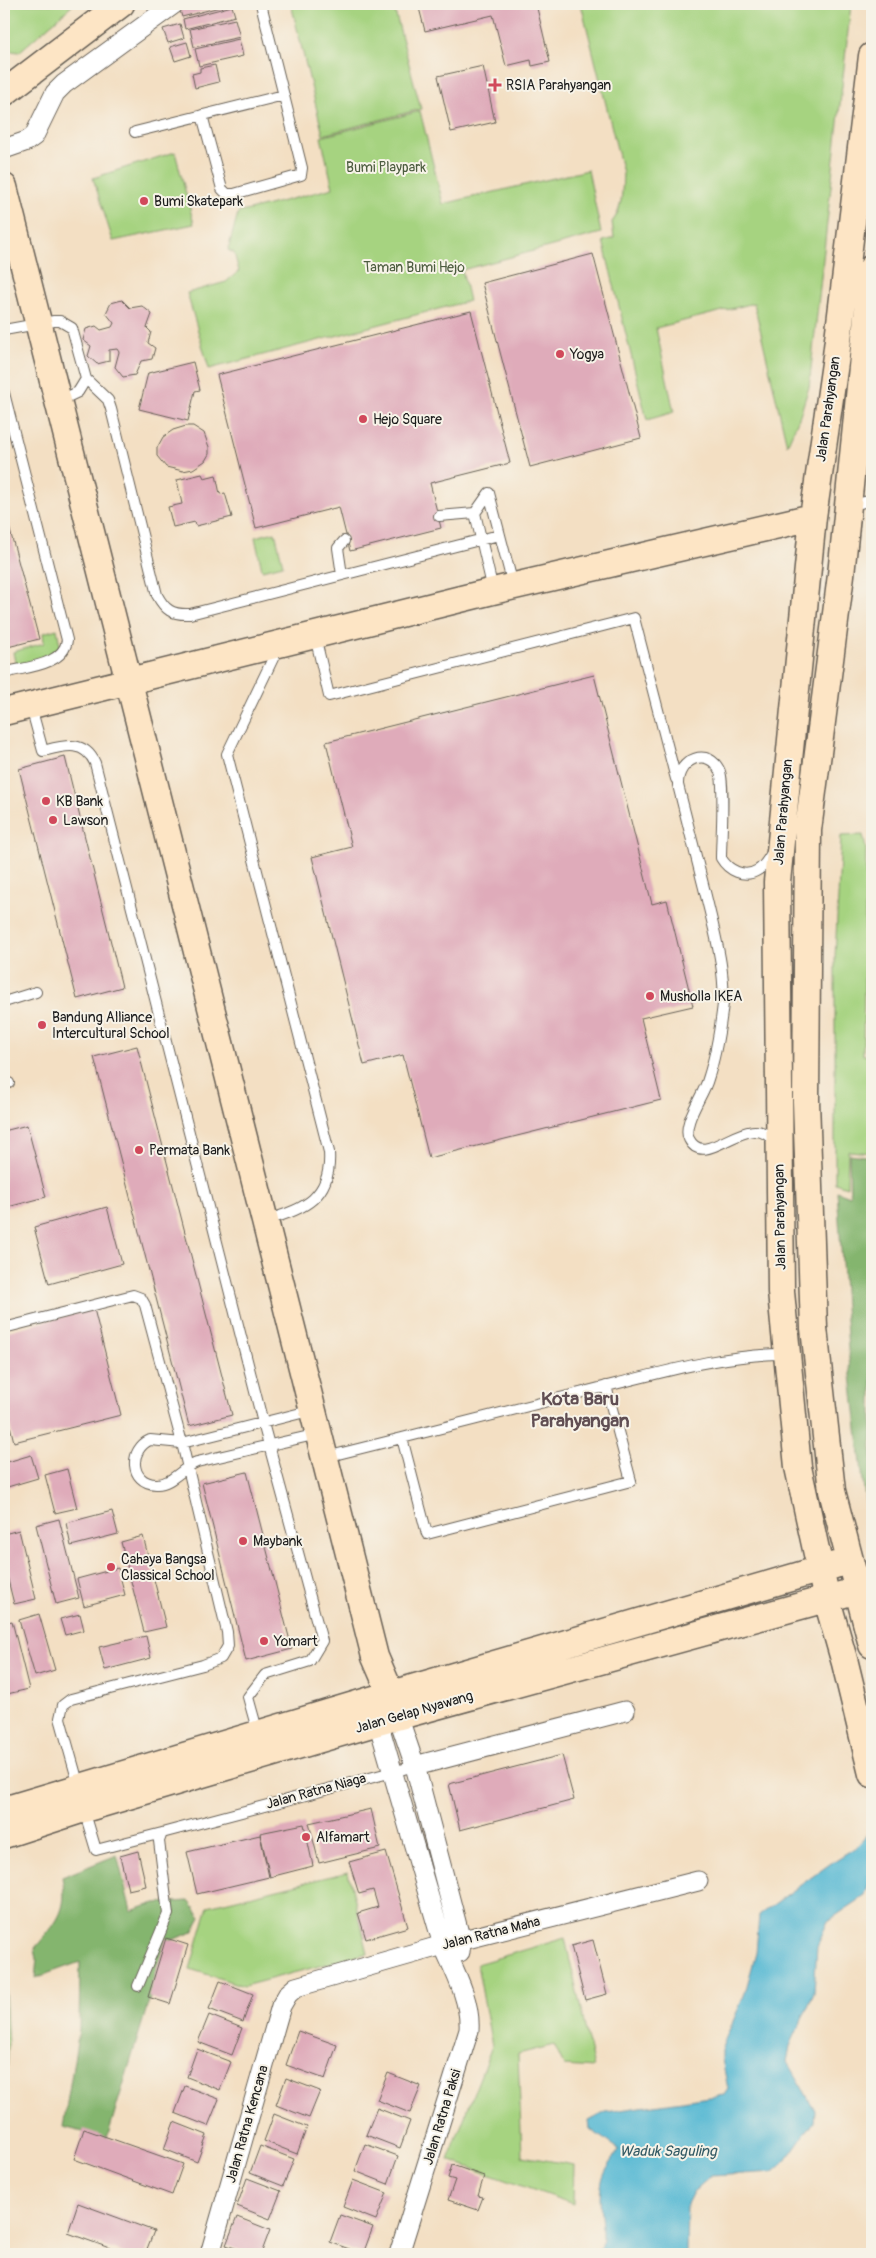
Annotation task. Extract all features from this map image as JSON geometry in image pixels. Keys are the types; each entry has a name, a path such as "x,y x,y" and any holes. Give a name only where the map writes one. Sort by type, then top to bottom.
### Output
{"street":[{"path":"4,93 121,4"},
{"path":"4,149 27,141 34,136 55,93 64,84 174,4"},
{"name":"Jalan Parahyangan","path":"872,56 836,356 813,517 776,882 781,1292 798,1466 827,1600 872,1774"},
{"path":"4,187 7,215 38,323 320,1433 375,1657 384,1708 414,1766 462,1941 458,1978"},
{"name":"Jalan Parahyangan","path":"872,268 860,503 808,830 806,1101 814,1328 832,1491 872,1645"},
{"path":"4,712 503,588 813,517"},
{"path":"781,826 808,830"},
{"path":"820,1570 849,1561"},
{"name":"Jalan Gelap Nyawang","path":"4,1810 82,1797 384,1708 820,1570"},
{"path":"827,1600 857,1590"},
{"name":"Jalan Gelap Nyawang","path":"4,1835 82,1797 258,1734 384,1708 827,1600"},
{"name":"Jalan Ratna Paksi","path":"384,1708 393,1771 443,1945 458,1978 470,2018 468,2030 399,2254"},
{"name":"Jalan Ratna Niaga","path":"414,1766 625,1711"},
{"name":"Jalan Ratna Maha","path":"288,1994 296,1987 310,1982 443,1945 698,1881"},
{"name":"Jalan Ratna Kencana","path":"210,2254 281,2006 288,1994"}],"lane":[{"path":"202,115 222,189 227,194 234,194 301,175 302,168 261,4"},
{"path":"136,132 284,95"},
{"path":"4,330 60,320 72,328 86,380 108,400 111,409 157,595 164,608 178,614 190,614 499,535"},
{"path":"57,401 78,392 86,380"},
{"path":"4,393 67,640 63,652 53,660 4,672"},
{"path":"440,516 475,512 489,493 499,535 503,588"},
{"path":"475,512 481,540 503,588"},
{"path":"342,575 338,548 344,541"},
{"path":"314,634 329,696 634,618 720,952 723,1009 708,1081 689,1120 687,1133 693,1144 705,1150 737,1134 762,1132 770,1136 779,1149"},
{"path":"266,1220 296,1211 314,1199 325,1182 330,1162 327,1142 227,754 281,643"},
{"path":"30,706 42,751 74,745 88,752 95,763 269,1447 322,1641 310,1661 265,1675 248,1698 258,1734"},
{"path":"678,785 679,771 689,761 703,758 716,766 721,780 721,858 726,867 733,871 752,873 759,870 773,851 781,826"},
{"path":"4,1002 36,992"},
{"path":"4,1328 133,1295 140,1298 145,1305 182,1443 227,1632 228,1646 221,1658 203,1665 71,1699 62,1705 60,1718 82,1797"},
{"path":"320,1433 187,1466 170,1480 155,1484 142,1478 134,1467 136,1453 144,1442 159,1439 182,1443 263,1423 320,1433 402,1438 606,1386 727,1358 787,1354"},
{"path":"402,1438 427,1534 631,1481 606,1386"},
{"name":"Jalan Ratna Niaga","path":"82,1797 96,1850 414,1766"},
{"path":"138,1986 168,1914 159,1841 162,1833"}],"green space":[{"path":"4,4 74,4 19,52 4,50"},
{"path":"291,4 393,4 421,109 323,135"},
{"path":"581,4 851,4 809,387 799,418 787,445 754,303 656,328 674,412 647,420 603,241 614,238 612,222 620,205 623,173"},
{"name":"Taman Bumi Hejo","path":"420,111 443,204 588,170 601,233 462,270 469,301 209,369 187,293 226,282 239,271 234,253 228,250 238,213 333,188 321,137"},
{"name":"Bumi Skatepark","path":"175,152 194,224 113,241 93,178"},
{"path":"275,532 283,565 262,570 255,537"},
{"path":"57,629 60,645 54,657 16,667 13,652 44,643 43,633"},
{"path":"863,835 866,849 863,1055 872,1056 872,1153 848,1151 847,1187 835,1183 835,958 841,836"},
{"path":"849,1154 872,1157 872,1542 867,1517 848,1349 837,1191 850,1196"},
{"path":"117,1855 131,1911 155,1903 189,1901 201,1917 193,1932 167,1942 107,2138 63,2127 79,2030 80,1962 35,1978 37,1959 35,1948 55,1924 59,1916 64,1899 62,1877"},
{"path":"348,1872 368,1953 244,1986 190,1969 208,1906"},
{"path":"565,1938 594,2068 564,2066 554,2045 518,2054 522,2156 574,2165 573,2204 448,2160 492,2046 477,1964"},
{"path":"5,1988 8,2046 7,2084 4,2089"}],"water":[{"name":"Waduk Saguling","path":"872,1830 872,1874 865,1896 828,1921 817,1946 814,1993 790,2046 787,2062 815,2110 814,2121 786,2161 774,2172 711,2176 693,2192 687,2204 686,2254 599,2254 602,2236 600,2190 603,2177 619,2150 590,2129 589,2121 606,2112 724,2095 728,2089 722,2059 722,2047 745,1993 756,1953 759,1915 856,1847"}],"building":[{"path":"184,4 231,4 182,17 179,7"},
{"path":"418,4 536,4 550,62 532,66 531,60 506,66 493,15 425,31"},
{"path":"232,6 235,16 185,29 183,19"},
{"path":"235,19 240,37 194,47 190,29"},
{"path":"180,24 184,38 168,43 163,29"},
{"path":"239,39 243,56 199,66 195,49"},
{"path":"187,42 191,56 175,61 170,47"},
{"path":"215,65 219,82 195,88 192,74 200,72 200,68"},
{"path":"483,66 495,122 451,132 438,76"},
{"name":"Yogya","path":"593,254 641,438 530,467 482,283"},
{"path":"122,300 130,308 142,306 152,314 147,328 151,332 148,343 155,348 152,359 141,361 135,375 123,377 115,367 119,352 117,349 109,350 109,361 97,364 88,356 91,346 83,340 86,329 96,326 101,330 112,327 114,323 106,313 111,303"},
{"name":"Hejo Square","path":"471,311 510,463 430,483 441,528 350,551 339,507 256,528 217,375"},
{"path":"193,362 200,390 195,391 188,421 139,409 148,373"},
{"path":"193,426 204,433 209,447 209,454 205,461 193,469 183,471 166,467 157,456 157,448 163,437 173,430"},
{"path":"202,474 204,478 216,475 220,494 225,493 232,517 196,526 195,522 173,527 168,507 182,504 177,480"},
{"path":"4,508 39,639 4,648"},
{"path":"594,675 652,904 667,900 693,1006 641,1018 661,1100 429,1158 403,1055 364,1065 312,857 352,847 326,742"},
{"path":"65,757 122,987 77,999 19,769"},
{"path":"137,1046 232,1415 189,1426 94,1057"},
{"path":"27,1125 46,1197 4,1208 4,1131"},
{"path":"107,1207 122,1264 49,1284 34,1227"},
{"path":"94,1309 121,1415 14,1442 4,1401 4,1332"},
{"path":"31,1455 38,1478 4,1488 4,1463"},
{"path":"67,1469 77,1508 55,1513 45,1475"},
{"path":"247,1472 292,1649 246,1661 202,1483"},
{"path":"112,1511 118,1534 71,1546 66,1523"},
{"path":"59,1519 79,1598 56,1604 36,1525"},
{"path":"19,1530 36,1599 14,1604 4,1564 4,1534"},
{"path":"143,1536 166,1627 144,1632 121,1542"},
{"path":"118,1568 125,1595 84,1606 77,1579"},
{"path":"39,1614 55,1670 35,1676 19,1620"},
{"path":"80,1614 84,1630 65,1635 60,1619"},
{"path":"12,1621 29,1689 7,1694 4,1683 4,1623"},
{"path":"146,1636 151,1658 105,1670 99,1647"},
{"path":"562,1755 574,1800 460,1830 449,1784"},
{"path":"371,1809 380,1848 319,1863 309,1823"},
{"path":"304,1824 313,1866 270,1877 260,1833"},
{"path":"260,1835 269,1877 197,1894 187,1852"},
{"path":"138,1851 146,1886 128,1890 120,1856"},
{"path":"386,1852 408,1927 366,1939 358,1913 378,1907 373,1890 359,1894 349,1862"},
{"path":"166,1938 188,1945 170,2004 148,1997"},
{"path":"593,1940 607,1994 585,2000 571,1946"},
{"path":"220,1981 253,1994 243,2022 209,2009"},
{"path":"209,2015 242,2028 232,2055 198,2042"},
{"path":"298,2031 337,2045 325,2079 286,2065"},
{"path":"197,2049 231,2062 220,2090 187,2077"},
{"path":"388,2073 421,2086 410,2113 377,2100"},
{"path":"286,2078 320,2091 309,2118 276,2105"},
{"path":"185,2086 219,2099 208,2126 175,2113"},
{"path":"377,2108 410,2121 400,2148 366,2135"},
{"path":"274,2114 307,2127 297,2154 264,2141"},
{"path":"174,2122 207,2135 197,2162 164,2149"},
{"path":"84,2129 183,2164 172,2195 74,2159"},
{"path":"365,2144 398,2156 388,2184 355,2171"},
{"path":"260,2146 294,2159 283,2186 250,2173"},
{"path":"452,2165 484,2176 478,2196 483,2197 478,2210 448,2200 455,2180 448,2178"},
{"path":"247,2178 281,2191 270,2219 237,2206"},
{"path":"353,2180 387,2193 376,2220 343,2207"},
{"path":"78,2203 154,2231 145,2254 126,2254 68,2233"},
{"path":"340,2215 373,2227 363,2254 330,2242"},
{"path":"237,2217 270,2230 261,2254 252,2254 226,2245"}],"place":[{"name":"RSIA Parahyangan","path":"495,85"},
{"name":"Bumi Skatepark","path":"144,201"},
{"name":"Yogya","path":"560,354"},
{"name":"Hejo Square","path":"363,419"},
{"name":"KB Bank","path":"46,801"},
{"name":"Lawson","path":"53,820"},
{"name":"Musholla IKEA","path":"650,996"},
{"name":"Bandung Alliance Intercultural School","path":"42,1025"},
{"name":"Permata Bank","path":"139,1150"},
{"name":"Maybank","path":"243,1541"},
{"name":"Cahaya Bangsa Classical School","path":"111,1567"},
{"name":"Yomart","path":"264,1641"},
{"name":"Alfamart","path":"306,1837"}],"district":[{"name":"Kota Baru Parahyangan","path":"580,1410"}],"park label":[{"name":"Bumi Playpark","path":"386,167"}]}
